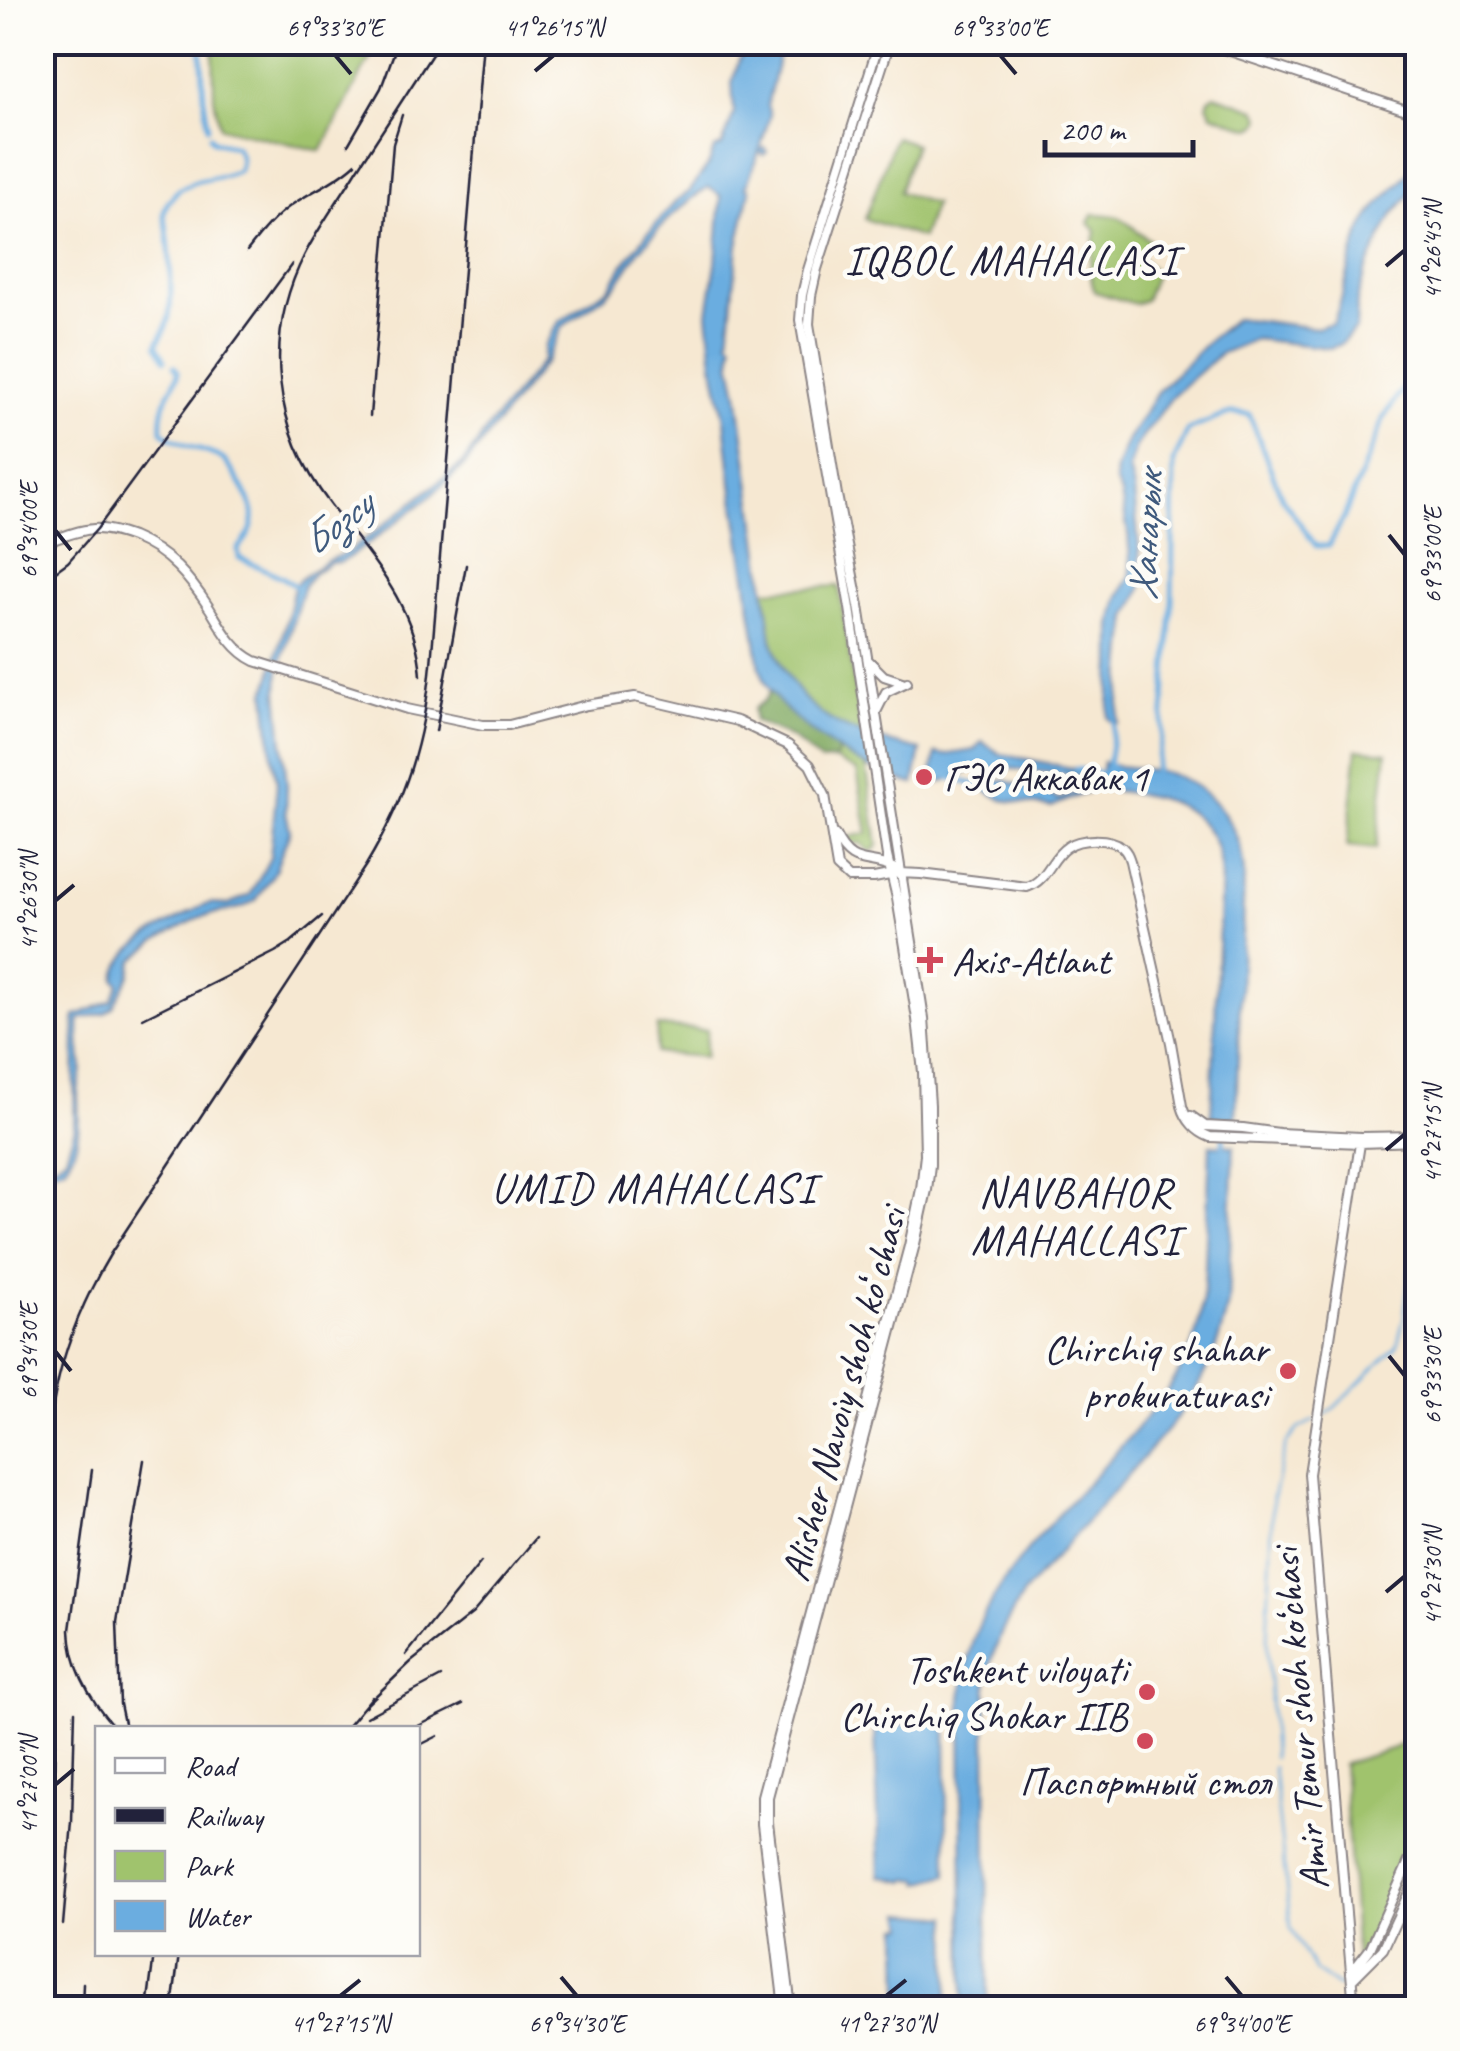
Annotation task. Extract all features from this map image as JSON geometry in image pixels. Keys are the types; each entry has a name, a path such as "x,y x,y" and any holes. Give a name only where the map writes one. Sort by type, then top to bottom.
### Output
{"main road":[{"path":"879,42 822,223 800,309 803,344 874,725 882,790"},
{"path":"866,688 866,657 817,382 810,314 817,269 890,42"},
{"path":"1202,42 1418,114"},
{"path":"42,544 97,529 130,536 164,553 195,586 237,649 250,659 407,709 489,726 635,697 736,721 783,742 807,761 824,791 838,867 849,878 880,875 880,865 842,848 830,822"},
{"path":"866,657 884,676 907,682 883,696 874,725"},
{"name":"Alisher Navoiy shoh koʻchasi","path":"788,2008 768,1796 916,1244 928,1178 928,1055 901,897 884,836 882,790"},
{"name":"Alisher Navoiy shoh koʻchasi","path":"882,790 893,865"},
{"path":"866,861 879,852 884,836"},
{"path":"893,865 920,874 1027,887 1040,880 1072,844 1102,841 1121,846 1130,861 1184,1113 1198,1131 1210,1137 1418,1138"},
{"path":"838,867 866,861 906,867 920,874"},
{"path":"874,878 893,865"},
{"path":"874,878 901,897 908,881 920,874"},
{"path":"1181,1099 1185,1109 1202,1125 1361,1140"},
{"name":"Amir Temur shoh ko‘chasi","path":"1354,2008 1309,1480 1361,1140"},
{"path":"1352,1977 1370,1949 1418,1841"},
{"path":"1352,1977 1383,1949 1418,1873"}],"green space":[{"path":"213,43 311,43 372,54 321,151 220,127 214,98"},
{"path":"1215,95 1256,109 1261,117 1259,124 1249,128 1212,114 1207,105"},
{"path":"895,137 915,144 899,192 934,204 922,238 865,219"},
{"path":"1093,214 1120,218 1152,242 1139,257 1156,272 1145,300 1135,304 1095,292 1091,269 1096,231 1089,223"},
{"path":"839,586 862,736 831,721 805,699 777,656 771,633 765,590"},
{"path":"770,691 811,730 840,749 835,760 820,761 792,738 754,721 754,709"},
{"path":"840,749 866,765 878,845 875,850 840,839 868,833 857,771 835,760"},
{"path":"1357,749 1387,752 1376,849 1347,846"},
{"path":"657,1026 707,1030 705,1057 656,1053"},
{"path":"1413,1735 1417,1737 1417,1832 1363,1954 1356,1957 1343,1764 1394,1748"}],"water":[{"path":"754,43 782,43 760,149 767,152 763,155 759,151 746,187 750,190 738,245 729,340 733,344 731,361 772,640 796,689 829,719 870,737 921,750 914,784 855,760 815,734 782,705 768,688 760,668 725,420 713,363 708,313 721,196 708,187 667,220 606,295 562,327 547,360 465,465 357,552 315,572 304,585 279,670 290,831 274,873 256,900 200,917 156,941 133,961 113,1007 80,1019 82,1067 76,1143 64,1167 43,1173 43,1166 56,1164 66,1156 74,1130 75,1016 112,1001 119,984 115,979 120,965 139,943 204,905 227,905 250,895 270,858 277,783 266,693 298,581 326,561 350,551 462,464 543,360 545,345 559,322 609,288 646,235 689,192 709,164 714,149 722,146 734,113 732,83 739,60"},
{"path":"1417,160 1417,186 1392,216 1365,272 1357,300 1356,328 1341,344 1330,348 1255,339 1221,353 1174,394 1136,446 1129,469 1142,588 1128,617 1118,723 1114,723 1108,718 1112,624 1118,598 1131,574 1128,533 1115,481 1126,443 1158,391 1236,318 1316,328 1333,323 1363,228"},
{"path":"982,742 1001,754 1081,770 1086,776 1006,768 969,771 929,787 936,753 975,750"},
{"path":"1103,762 1163,772 1196,786 1221,810 1237,840 1244,875 1236,1118 1211,1117 1221,879 1218,854 1210,834 1183,808 1145,795 1101,789"},
{"path":"1004,780 1059,799 1092,784 1094,789 1051,807 1002,800 987,791 989,784"},
{"path":"1210,1145 1234,1146 1228,1303 1213,1354 1190,1399 1169,1428 1023,1594 993,1655 987,1678 986,1730 988,2008 964,2008 961,1698 969,1653 986,1611 1016,1565 1147,1417 1188,1355 1203,1301"},
{"path":"946,1720 947,1875 920,1883 919,1879 906,1882 880,1876 875,1729"},
{"path":"903,1913 949,1917 948,2008 907,2008 911,2001 900,1994 899,1927 906,1926"}],"waterway":[{"path":"201,42 208,127"},
{"path":"165,360 157,345 167,324 170,304 164,215 169,200 188,185 239,170 241,159 236,147 213,141 210,136"},
{"name":"Ханарык","path":"1154,774 1162,737 1172,608 1174,461 1188,430 1230,413 1249,414 1282,498 1316,546 1329,546 1384,417 1404,387 1418,354"},
{"path":"174,366 178,371 165,404 162,431 226,462 253,513 251,531 238,549 239,558 298,588"},
{"path":"1112,767 1108,765 1114,721"},
{"path":"1076,769 1105,774"},
{"path":"948,777 990,789"},
{"path":"1223,1149 1224,1115"},
{"path":"1321,1416 1331,1411 1397,1346 1418,1208"},
{"path":"1273,1758 1267,1639 1273,1497 1286,1444 1298,1429 1314,1420"},
{"path":"1273,1767 1291,1928 1315,1971 1337,1986 1346,1986"},
{"path":"1411,1965 1418,1960"}],"railway":[{"path":"348,145 381,88 398,42"},
{"path":"421,676 418,651 401,605 330,504 296,446 280,383 279,351 291,286 305,254 440,42"},
{"path":"42,1510 52,1408 59,1377 93,1285 366,865 411,768 424,718 431,664 483,42"},
{"path":"370,416 393,144 402,115"},
{"path":"247,251 286,209 356,163"},
{"path":"42,581 68,562 97,529 292,264"},
{"path":"436,731 466,565"},
{"path":"143,1018 275,952 322,916"},
{"path":"125,1726 117,1622 144,1460"},
{"path":"92,1470 71,1644 84,1683 113,1726"},
{"path":"46,2008 57,1679 45,1584 47,1498"},
{"path":"364,1707 411,1662 473,1613 536,1538"},
{"path":"406,1655 481,1562"},
{"path":"366,1717 441,1677"},
{"path":"348,1726 372,1697"},
{"path":"418,1726 463,1704"},
{"path":"63,1925 72,1822 75,1711"},
{"path":"420,1745 438,1736"},
{"path":"147,2008 154,1956"},
{"path":"172,2008 179,1956"},
{"path":"82,2008 83,1983"}],"place":[{"name":"ГЭС Аккавак 1","path":"924,777"},
{"name":"Axis-Atlant","path":"930,960"},
{"name":"Chirchiq shahar prokuraturasi","path":"1288,1371"},
{"name":"Toshkent viloyati Chirchiq Shokar IIB","path":"1147,1692"},
{"name":"Паспортный стол","path":"1145,1741"}],"district":[{"name":"IQBOL MAHALLASI","path":"1012,259"},
{"name":"UMID MAHALLASI","path":"654,1187"},
{"name":"NAVBAHOR MAHALLASI","path":"1076,1215"}],"water label":[{"name":"Бозсу","path":"336,522"}]}
